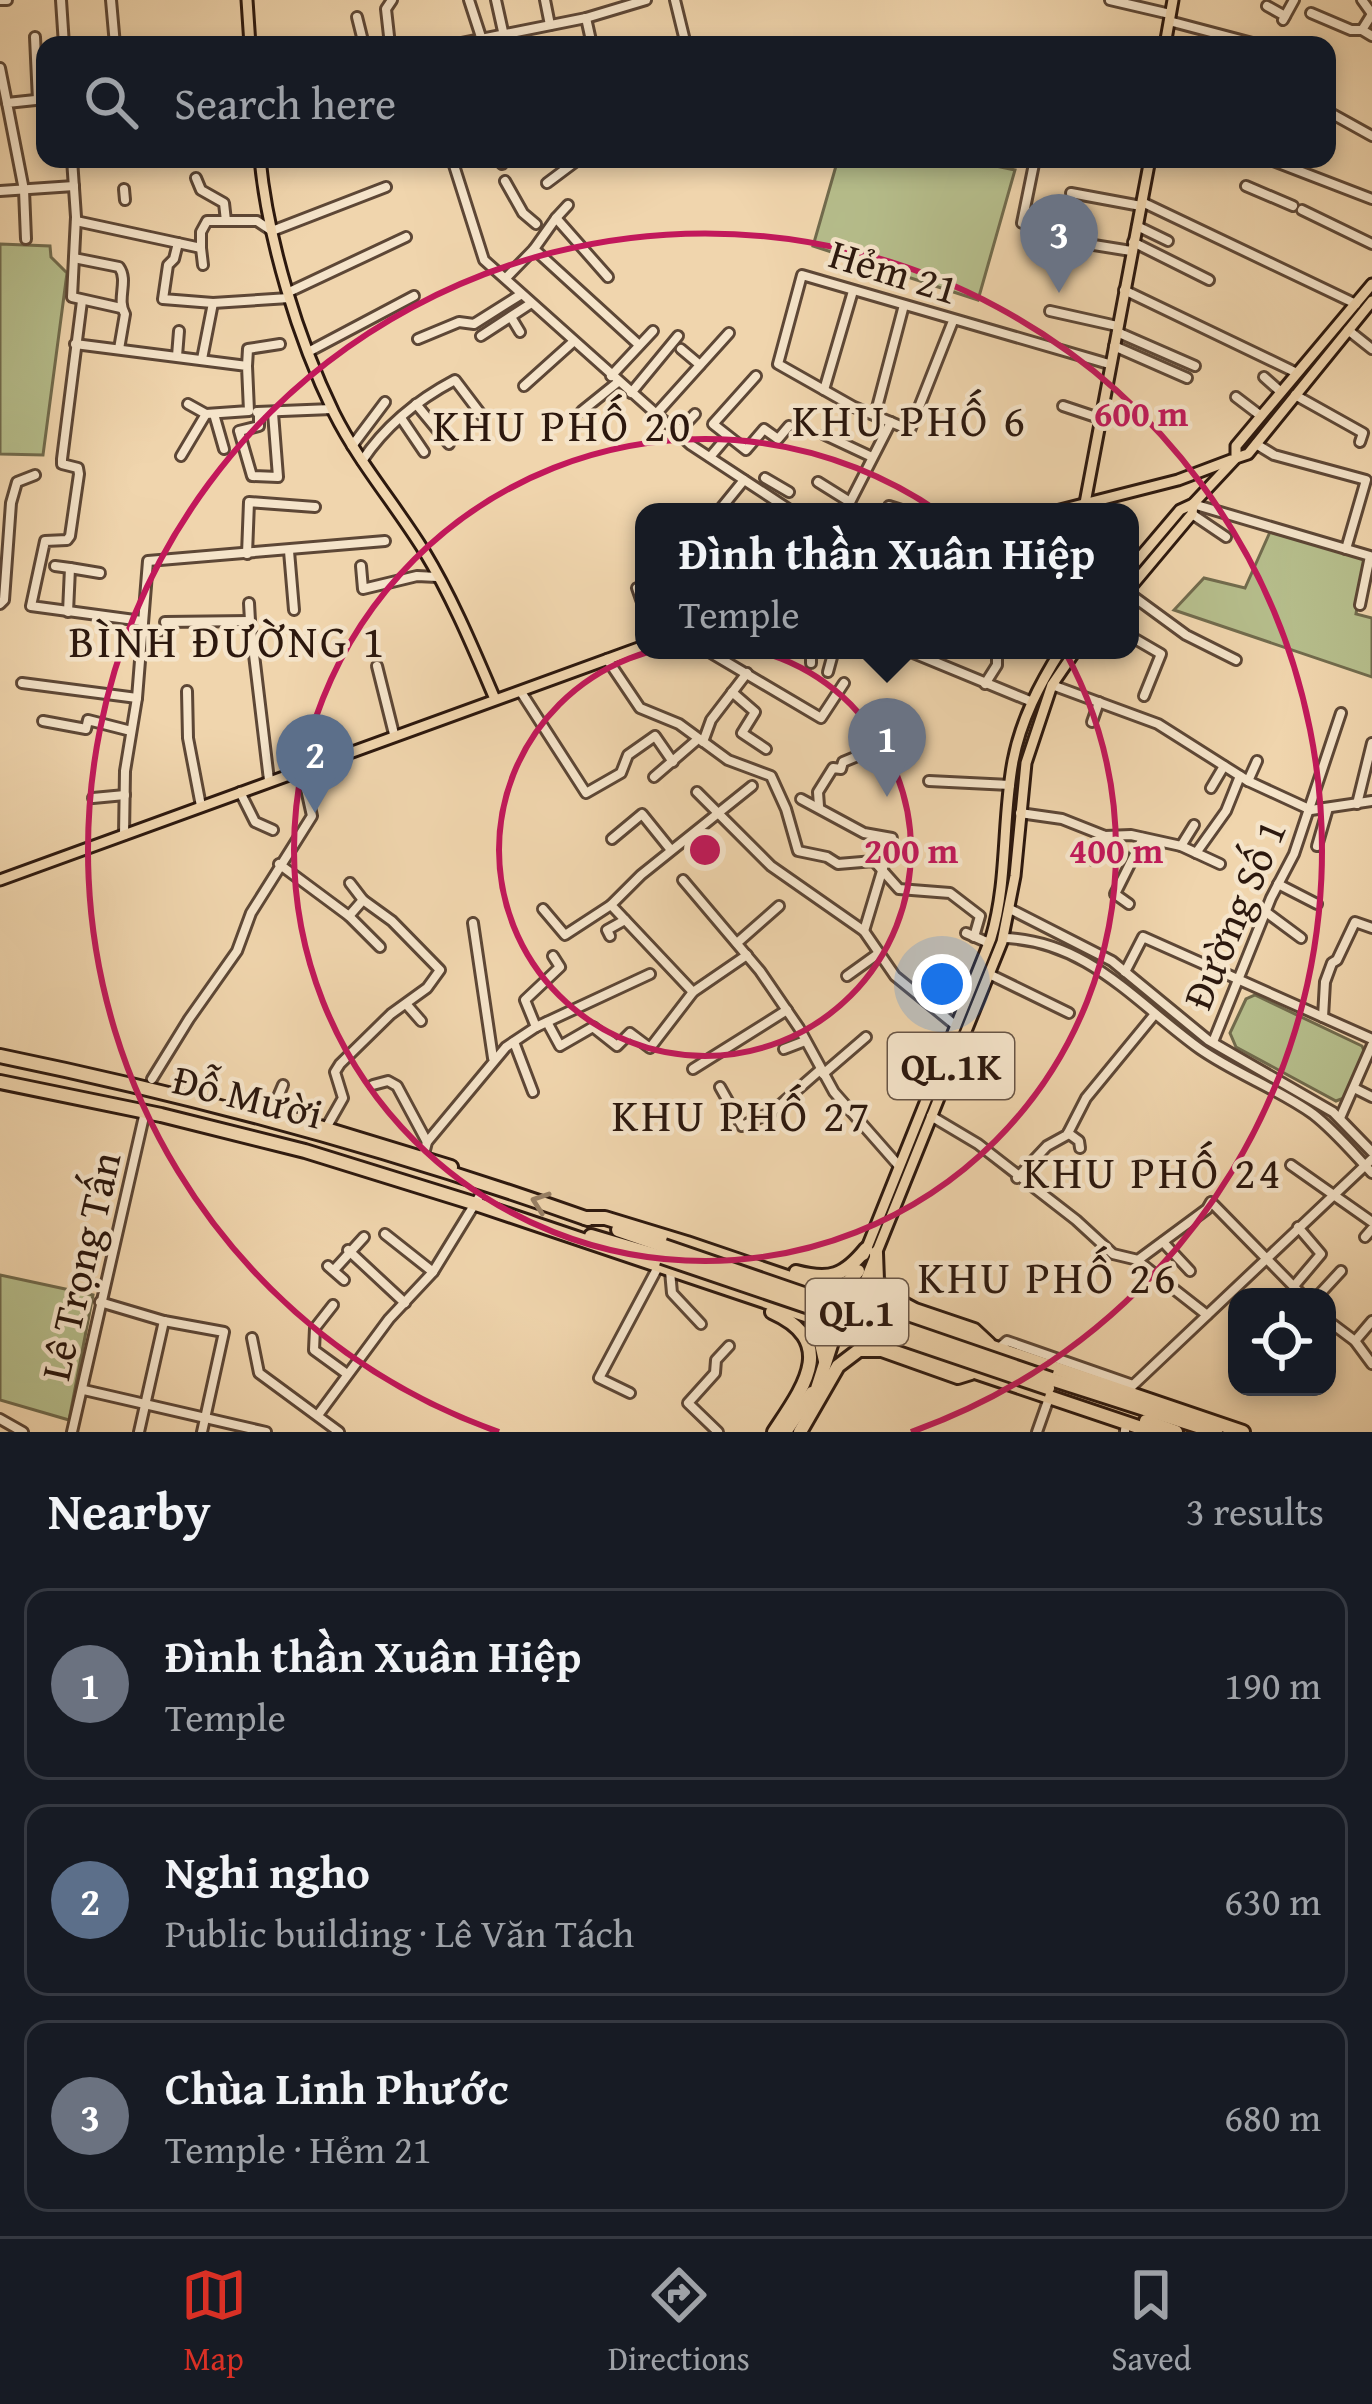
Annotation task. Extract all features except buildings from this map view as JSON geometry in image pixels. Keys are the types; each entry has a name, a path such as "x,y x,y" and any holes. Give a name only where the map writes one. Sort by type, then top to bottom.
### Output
{"highway":[{"name":"Đỗ Mười","path":"0,1053 272,1111 423,1158"},
{"name":"Đỗ Mười","path":"0,1078 309,1144 477,1201"},
{"name":"Đỗ Mười","path":"151,1083 495,1187"},
{"path":"146,1108 151,1083"},
{"name":"QL.1","path":"423,1158 585,1218 666,1263 814,1319 976,1372 1216,1432"},
{"name":"QL.1","path":"477,1201 590,1239"},
{"name":"QL.1","path":"477,1201 530,1223 1050,1388 1154,1432"},
{"name":"QL.1","path":"585,1218 605,1218 687,1243 1243,1432"},
{"name":"QL.1","path":"530,1223 546,1221"},
{"path":"687,1243 710,1243 826,1278 843,1274 871,1251 877,1280 886,1295 974,1330 994,1347"},
{"path":"666,1263 693,1287 776,1314 803,1333 811,1354 808,1375 774,1432"},
{"path":"863,1273 883,1309 873,1337 826,1362 814,1319 826,1290 863,1273"},
{"path":"792,1432 812,1403 826,1362 842,1346 852,1299"},
{"path":"792,1432 838,1366 863,1348 882,1350 958,1377 976,1372"},
{"path":"1038,1363 1097,1399"},
{"name":"QL.1","path":"1097,1399 1176,1432"}],"main road":[{"path":"248,0 250,36"},
{"path":"1167,36 1173,0"},
{"path":"262,168 290,295 332,409 362,462 422,547 495,699"},
{"path":"1080,503 1149,168"},
{"path":"1139,579 1236,458 1237,446 1372,284"},
{"path":"1094,503 1248,454 1372,301"},
{"path":"1178,480 1190,490 1193,509"},
{"path":"1139,558 1180,510 1193,509"},
{"path":"0,880 635,649"},
{"name":"QL.1K","path":"852,1299 998,913 1010,785 1030,701 1056,659"},
{"name":"QL.1K","path":"871,1251 1003,938 1026,763 1052,685 1070,659"}],"street":[{"path":"61,0 63,36"},
{"path":"111,0 114,36"},
{"path":"389,36 386,9 392,0"},
{"path":"469,0 481,36"},
{"path":"496,0 503,34"},
{"path":"545,0 550,25"},
{"path":"496,36 646,0"},
{"path":"675,0 684,36"},
{"path":"1110,0 1230,36"},
{"path":"1267,6 1284,18 1294,0"},
{"path":"1362,0 1372,14 1362,30"},
{"path":"1311,13 1372,36"},
{"path":"357,17 362,36"},
{"path":"586,18 590,36"},
{"path":"35,37 36,47"},
{"path":"0,68 24,190 26,239"},
{"path":"7,103 36,100"},
{"path":"1336,116 1372,136"},
{"path":"73,168 76,221 72,297 121,308"},
{"path":"455,168 478,251 520,295 677,433 779,503"},
{"path":"547,183 567,168"},
{"path":"1022,223 1033,168"},
{"path":"1291,168 1372,199"},
{"path":"196,178 201,190 224,202 226,221"},
{"path":"506,181 523,213 541,227"},
{"path":"0,191 74,186"},
{"path":"1246,186 1372,244"},
{"path":"203,265 201,232 207,221 256,221 272,231 386,188"},
{"path":"1071,193 1142,204 1356,304"},
{"path":"524,233 556,218 568,205"},
{"path":"556,218 608,277"},
{"path":"76,221 201,248"},
{"path":"1137,226 1168,241"},
{"path":"506,278 534,250 541,227"},
{"path":"178,243 161,297 213,303 290,295 406,237"},
{"path":"1069,241 1132,246 1209,280"},
{"path":"534,250 638,344"},
{"path":"74,258 119,267 124,274 121,308 125,314 119,349"},
{"name":"Hẻm 21","path":"824,390 778,364 802,275 1109,364"},
{"path":"1124,290 1297,373"},
{"path":"853,291 824,390 910,430 953,321"},
{"path":"418,339 459,322 474,324 520,295"},
{"path":"310,351 414,296"},
{"path":"82,301 62,460 62,464 76,466 79,474 70,536 45,542 31,603 33,608 142,621"},
{"path":"202,359 213,303"},
{"path":"481,336 530,304"},
{"path":"875,415 904,305"},
{"path":"1050,311 1116,329 1195,366"},
{"path":"511,317 520,332"},
{"path":"1348,330 1372,350"},
{"path":"177,356 179,331"},
{"path":"582,411 615,379 652,331"},
{"path":"656,414 729,333"},
{"path":"631,393 678,336"},
{"path":"524,386 573,342"},
{"path":"75,344 247,366"},
{"path":"272,413 278,478 252,476 236,432 259,426 248,350 280,344"},
{"path":"1113,345 1187,378"},
{"path":"681,349 700,365"},
{"path":"756,376 713,424 746,451 764,430 778,439 789,426"},
{"path":"1264,376 1281,392"},
{"path":"362,462 373,444 416,404 455,380 483,417"},
{"path":"1294,394 1365,436"},
{"path":"1236,397 1261,416"},
{"path":"352,446 385,403"},
{"path":"188,404 210,414 332,409"},
{"path":"416,404 449,445"},
{"path":"1063,406 1099,418"},
{"path":"210,414 224,448"},
{"path":"182,456 210,414"},
{"path":"677,433 695,414"},
{"path":"401,418 424,452"},
{"path":"818,482 850,502 891,422"},
{"path":"825,435 872,457"},
{"path":"710,457 727,437"},
{"path":"1256,444 1274,455 1366,480 1346,549"},
{"path":"757,489 768,474 789,493"},
{"path":"0,604 11,502 17,482 35,475"},
{"path":"725,503 744,480"},
{"path":"247,554 249,502 315,507"},
{"path":"1193,509 1370,556 1360,605"},
{"path":"1193,509 1226,537"},
{"path":"124,836 148,561 385,541"},
{"path":"289,551 294,610"},
{"path":"56,566 100,573"},
{"path":"361,566 363,589 417,576 437,577"},
{"path":"68,612 70,568"},
{"path":"1139,598 1186,635 1236,660"},
{"path":"249,602 269,780"},
{"path":"165,622 250,621"},
{"path":"141,632 159,632"},
{"path":"1139,641 1161,654 1144,696"},
{"path":"607,659 640,708 679,724 728,760 771,776 798,851 827,856 838,864 868,860 880,865 898,889 950,893 980,916 970,935 988,944"},
{"path":"721,659 821,718 844,683"},
{"path":"828,673 832,659"},
{"path":"927,659 1030,701"},
{"path":"985,684 997,659"},
{"path":"377,666 394,734"},
{"path":"653,777 700,741 747,674"},
{"path":"22,683 136,698"},
{"path":"1052,685 1176,734 1244,778 1311,810 1372,801"},
{"path":"187,691 188,738 201,806"},
{"path":"521,692 586,794 621,772 628,755 655,736 673,762"},
{"path":"732,692 754,712 742,733 766,749"},
{"path":"1092,722 1099,702"},
{"name":"Đường Số 1","path":"1213,1042 1311,810 1341,713"},
{"path":"43,721 86,729 88,720 131,731"},
{"path":"1357,803 1372,743"},
{"path":"820,808 818,792 833,768 841,769 843,762 860,755"},
{"path":"1196,854 1257,761"},
{"path":"1211,788 1225,766"},
{"path":"151,1083 237,951 248,920 311,816 302,771"},
{"path":"929,781 1010,785"},
{"path":"543,909 566,935 611,904 752,786"},
{"path":"240,791 255,821 273,830"},
{"path":"697,792 771,866 864,931 895,976 956,1025"},
{"path":"93,798 124,795"},
{"path":"801,799 869,835 892,838 880,865 864,931"},
{"path":"1317,846 1328,808"},
{"path":"1018,812 1074,822 1105,836 1181,846 1220,864"},
{"path":"612,838 643,814 671,850"},
{"path":"1181,846 1194,825"},
{"path":"1093,860 1105,836"},
{"path":"1129,904 1115,894 1143,838"},
{"path":"279,864 349,916 380,947"},
{"path":"682,880 747,955 787,1010 821,1072 866,1132 899,1166"},
{"path":"326,1128 344,1098 334,1072 391,1015 427,988 440,970 350,883"},
{"path":"1278,884 1317,904"},
{"path":"349,916 363,900"},
{"path":"611,904 693,992"},
{"path":"737,943 779,906"},
{"path":"1010,909 1078,942 1213,1042 1340,1118 1370,1162"},
{"path":"1266,911 1301,938"},
{"path":"610,936 608,930 625,920"},
{"path":"1323,1017 1324,982 1331,963 1337,960 1355,922 1372,928"},
{"path":"473,923 493,1059"},
{"path":"1003,938 1028,939 1067,950 1098,966 1207,1053 1314,1115 1370,1162"},
{"path":"1125,973 1144,938 1372,1042 1340,1118"},
{"path":"847,976 879,953"},
{"path":"547,1022 560,1046 594,1027 616,1046 631,1033 650,1048 693,992 747,955"},
{"path":"536,1027 524,1000 560,967 553,956"},
{"path":"423,1158 427,1142 493,1059 536,1027 650,974"},
{"path":"988,974 1069,1013"},
{"path":"407,1005 421,1021"},
{"path":"693,1069 787,1010"},
{"path":"1017,1178 1068,1133 1086,1098 1155,1014"},
{"path":"720,1087 742,1126 772,1112 866,1037"},
{"path":"784,1049 805,1041"},
{"path":"514,1042 533,1091"},
{"path":"373,1085 388,1081 397,1086 427,1142"},
{"path":"272,1111 283,1085"},
{"path":"1354,1088 1372,1096"},
{"name":"Lê Trọng Tấn","path":"72,1432 146,1108"},
{"path":"931,1116 977,1144 1113,1254 1138,1260 1207,1315"},
{"path":"1068,1133 1080,1148"},
{"path":"994,1347 1007,1341 1133,1388 1266,1256 1370,1162"},
{"path":"1291,1165 1332,1194 1370,1230"},
{"path":"318,1415 389,1319 433,1272 477,1201"},
{"path":"1138,1260 1211,1202 1294,1286 1321,1254 1298,1227"},
{"path":"385,1234 433,1272"},
{"path":"344,1280 331,1268 364,1237"},
{"path":"1163,1242 1190,1271"},
{"path":"349,1251 405,1304"},
{"path":"666,1263 672,1293 701,1324"},
{"path":"630,1393 599,1378 666,1263"},
{"path":"1325,1288 1341,1271"},
{"path":"100,1302 224,1332 202,1432"},
{"path":"333,1305 315,1328 314,1351 347,1374"},
{"path":"139,1432 164,1321"},
{"path":"1355,1341 1372,1321"},
{"path":"1336,1327 1355,1341 1372,1364"},
{"path":"252,1338 259,1373 318,1415 327,1428 339,1432"},
{"path":"718,1432 688,1403 715,1373 716,1360 728,1346"},
{"path":"1037,1432 1050,1388"},
{"path":"84,1390 266,1432"},
{"path":"0,1419 23,1432"}],"green space":[{"path":"835,168 1015,170 978,300 813,246"},
{"path":"0,244 50,246 51,257 67,273 43,455 0,454"},
{"path":"1270,532 1365,559 1356,614 1372,618 1372,677 1174,610 1204,578 1245,588"},
{"path":"1255,995 1362,1046 1365,1053 1344,1098 1336,1101 1236,1047 1230,1033 1246,999"},
{"path":"0,1275 93,1295 69,1420 0,1400"}],"place":[{"name":"Chùa Linh Phước","path":"1059,293"},
{"name":"Đình thần Xuân Hiệp","path":"887,797"},
{"name":"Nghi ngho","path":"315,813"}],"district":[{"name":"KHU PHỐ 6","path":"910,420"},
{"name":"KHU PHỐ 20","path":"563,425"},
{"name":"BÌNH ĐƯỜNG 1","path":"228,641"},
{"name":"KHU PHỐ 27","path":"742,1115"},
{"name":"KHU PHỐ 24","path":"1153,1172"},
{"name":"KHU PHỐ 26","path":"1048,1277"}]}
